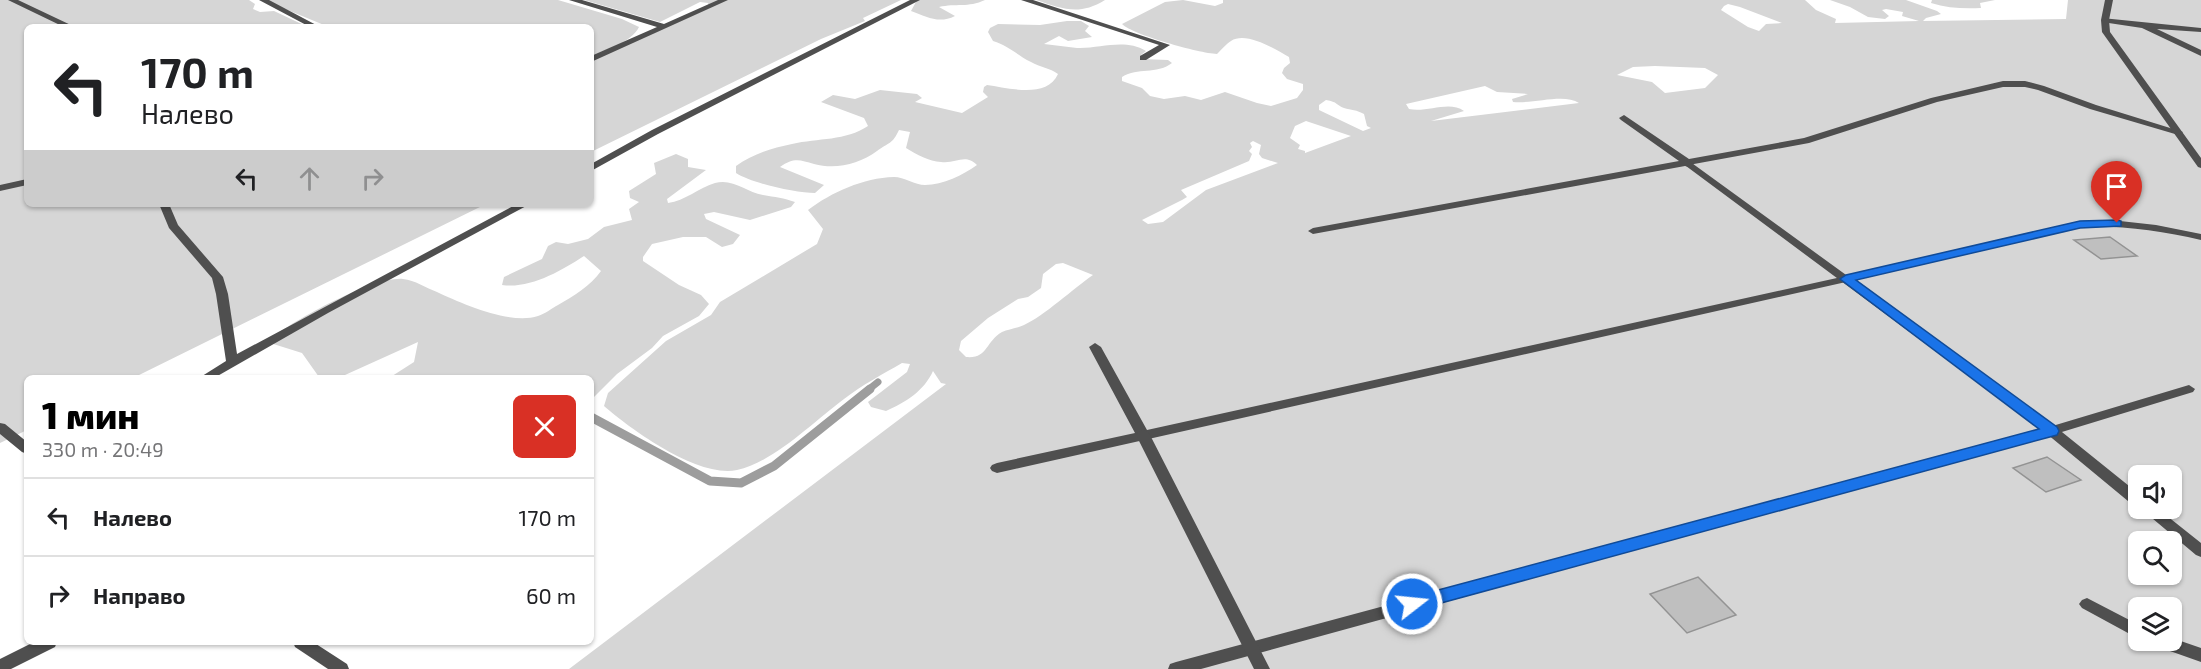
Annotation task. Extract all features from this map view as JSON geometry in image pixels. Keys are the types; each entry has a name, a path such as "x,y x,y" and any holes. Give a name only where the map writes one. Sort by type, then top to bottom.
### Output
{"street":[{"path":"12,0 64,24"},
{"path":"263,0 310,24"},
{"path":"573,0 664,26"},
{"path":"594,58 724,0"},
{"path":"594,166 655,132 916,0"},
{"path":"1025,0 1166,45 1143,58"},
{"path":"2109,0 2105,20 2106,32 2201,165"},
{"path":"2105,20 2143,26 2201,30"},
{"path":"2143,26 2201,53"},
{"path":"1313,231 1806,141 1934,100 2003,84 2025,84 2041,88 2093,107 2178,132"},
{"path":"1624,118 2052,431 2128,493"},
{"path":"0,188 24,183"},
{"path":"165,207 173,226 216,277 222,294 232,362"},
{"path":"210,375 279,334 519,207"},
{"path":"997,468 1846,279 2080,224 2105,222 2129,224 2201,237"},
{"path":"1095,347 1143,435 1262,669"},
{"path":"1176,669 2052,431 2189,390"},
{"path":"0,427 24,447"},
{"path":"2161,519 2201,551"},
{"path":"2087,604 2128,627"},
{"path":"0,667 43,645"},
{"path":"305,645 341,669"},
{"path":"2182,648 2201,655"}],"shaded area":[{"path":"0,0 249,0 255,4 253,9 260,12 274,11 302,24 24,24 24,207 480,207 139,375 24,375 24,431 0,443"},
{"path":"263,0 558,0 622,19 639,27 624,41 594,55 594,24 322,24"},
{"path":"584,0 901,0 863,18 865,21 821,39 594,151 594,60 709,8 708,3 700,2 660,22"},
{"path":"917,0 985,0 973,4 939,7 955,16 938,20 911,11"},
{"path":"1036,0 1105,0 1087,8 1071,9"},
{"path":"1183,0 1215,6 1223,3 1223,0 1805,0 1816,10 1836,19 1835,23 1919,21 1902,16 1903,12 1886,9 1882,10 1889,16 1885,19 1868,17 1830,0 1906,0 1941,14 1923,21 2066,19 2068,0 2201,0 2201,669 569,669 946,384 941,383 933,371 925,384 901,404 886,411 871,407 868,402 907,372 910,364 902,363 851,394 779,450 751,466 737,470 721,471 685,460 632,428 604,406 608,393 666,341 711,315 720,302 817,244 823,229 808,210 817,203 848,187 871,180 894,177 921,185 932,185 952,179 977,165 964,159 941,162 923,157 906,148 910,132 899,130 890,143 870,156 847,165 822,166 797,160 780,167 824,185 815,193 763,184 736,173 736,166 770,150 802,142 841,137 868,126 864,118 821,102 833,95 855,99 880,90 917,94 922,98 915,102 962,113 988,97 983,92 987,85 1027,90 1045,87 1053,82 1058,74 993,41 988,32 990,28 998,24 1040,25 1081,21 1089,26 1085,31 1092,37 1068,41 1059,36 1044,44 1077,48 1129,45 1146,51 1141,55 1141,59 1168,60 1172,63 1166,67 1134,72 1122,77 1122,81 1142,88 1150,96 1164,99 1185,96 1201,100 1225,92 1271,106 1297,98 1303,90 1303,84 1287,79 1282,73 1290,63 1289,57 1260,42 1237,38 1229,42 1217,54 1208,53 1152,38 1122,24 1165,2","holes":["1728,4 1740,7 1782,23 1766,24 1759,31 1748,27 1721,10","1633,67 1705,68 1718,75 1705,88 1665,93 1652,82 1617,75","1485,86 1497,92 1528,94 1512,99 1513,102 1565,99 1579,103 1431,121 1464,111 1452,107 1416,110 1409,109 1406,104","1326,100 1333,102 1364,114 1367,126 1371,128 1363,131 1319,110 1319,105","1306,121 1351,136 1305,153 1298,149 1300,145 1290,138 1295,126","1253,141 1261,145 1259,154 1262,158 1278,163 1206,190 1163,222 1148,224 1142,220 1187,197 1181,190 1249,161 1252,154 1249,151 1252,147 1250,143","1063,263 1093,275 1032,321 996,336 983,353 966,357 959,350 961,341 988,318 1041,288 1043,274 1056,264"]},
{"path":"1932,0 1995,0 1980,3 1981,8 1968,8 1937,5 1931,3"},
{"path":"676,154 688,159 688,167 706,170 667,199 668,203 680,200 709,185 722,182 795,202 791,207 750,220 714,212 704,214 706,219 740,235 733,244 722,247 706,237 683,237 652,244 643,257 643,261 679,285 701,295 709,304 699,316 663,336 652,348 617,374 594,397 594,375 394,375 414,362 418,342 345,375 318,375 302,353 267,342 312,312 353,292 390,280 412,281 473,307 501,316 527,318 541,315 581,290 601,271 584,256 534,282 513,286 502,285 504,277 542,259 548,246 556,242 568,244 588,239 604,227 632,220 629,209 639,202 630,198 629,191 656,174 654,163"}],"building":[{"path":"2110,237 2137,256 2101,259 2074,240"},
{"path":"2047,457 2081,480 2046,492 2013,468"},
{"path":"1698,577 1736,615 1687,633 1650,594"}],"waterway":[{"path":"868,390 878,382"},
{"path":"594,419 710,481 741,483 774,466 870,389"}],"route":[{"path":"1412,604 2052,431 1846,279 2080,224 2117,223"}]}
